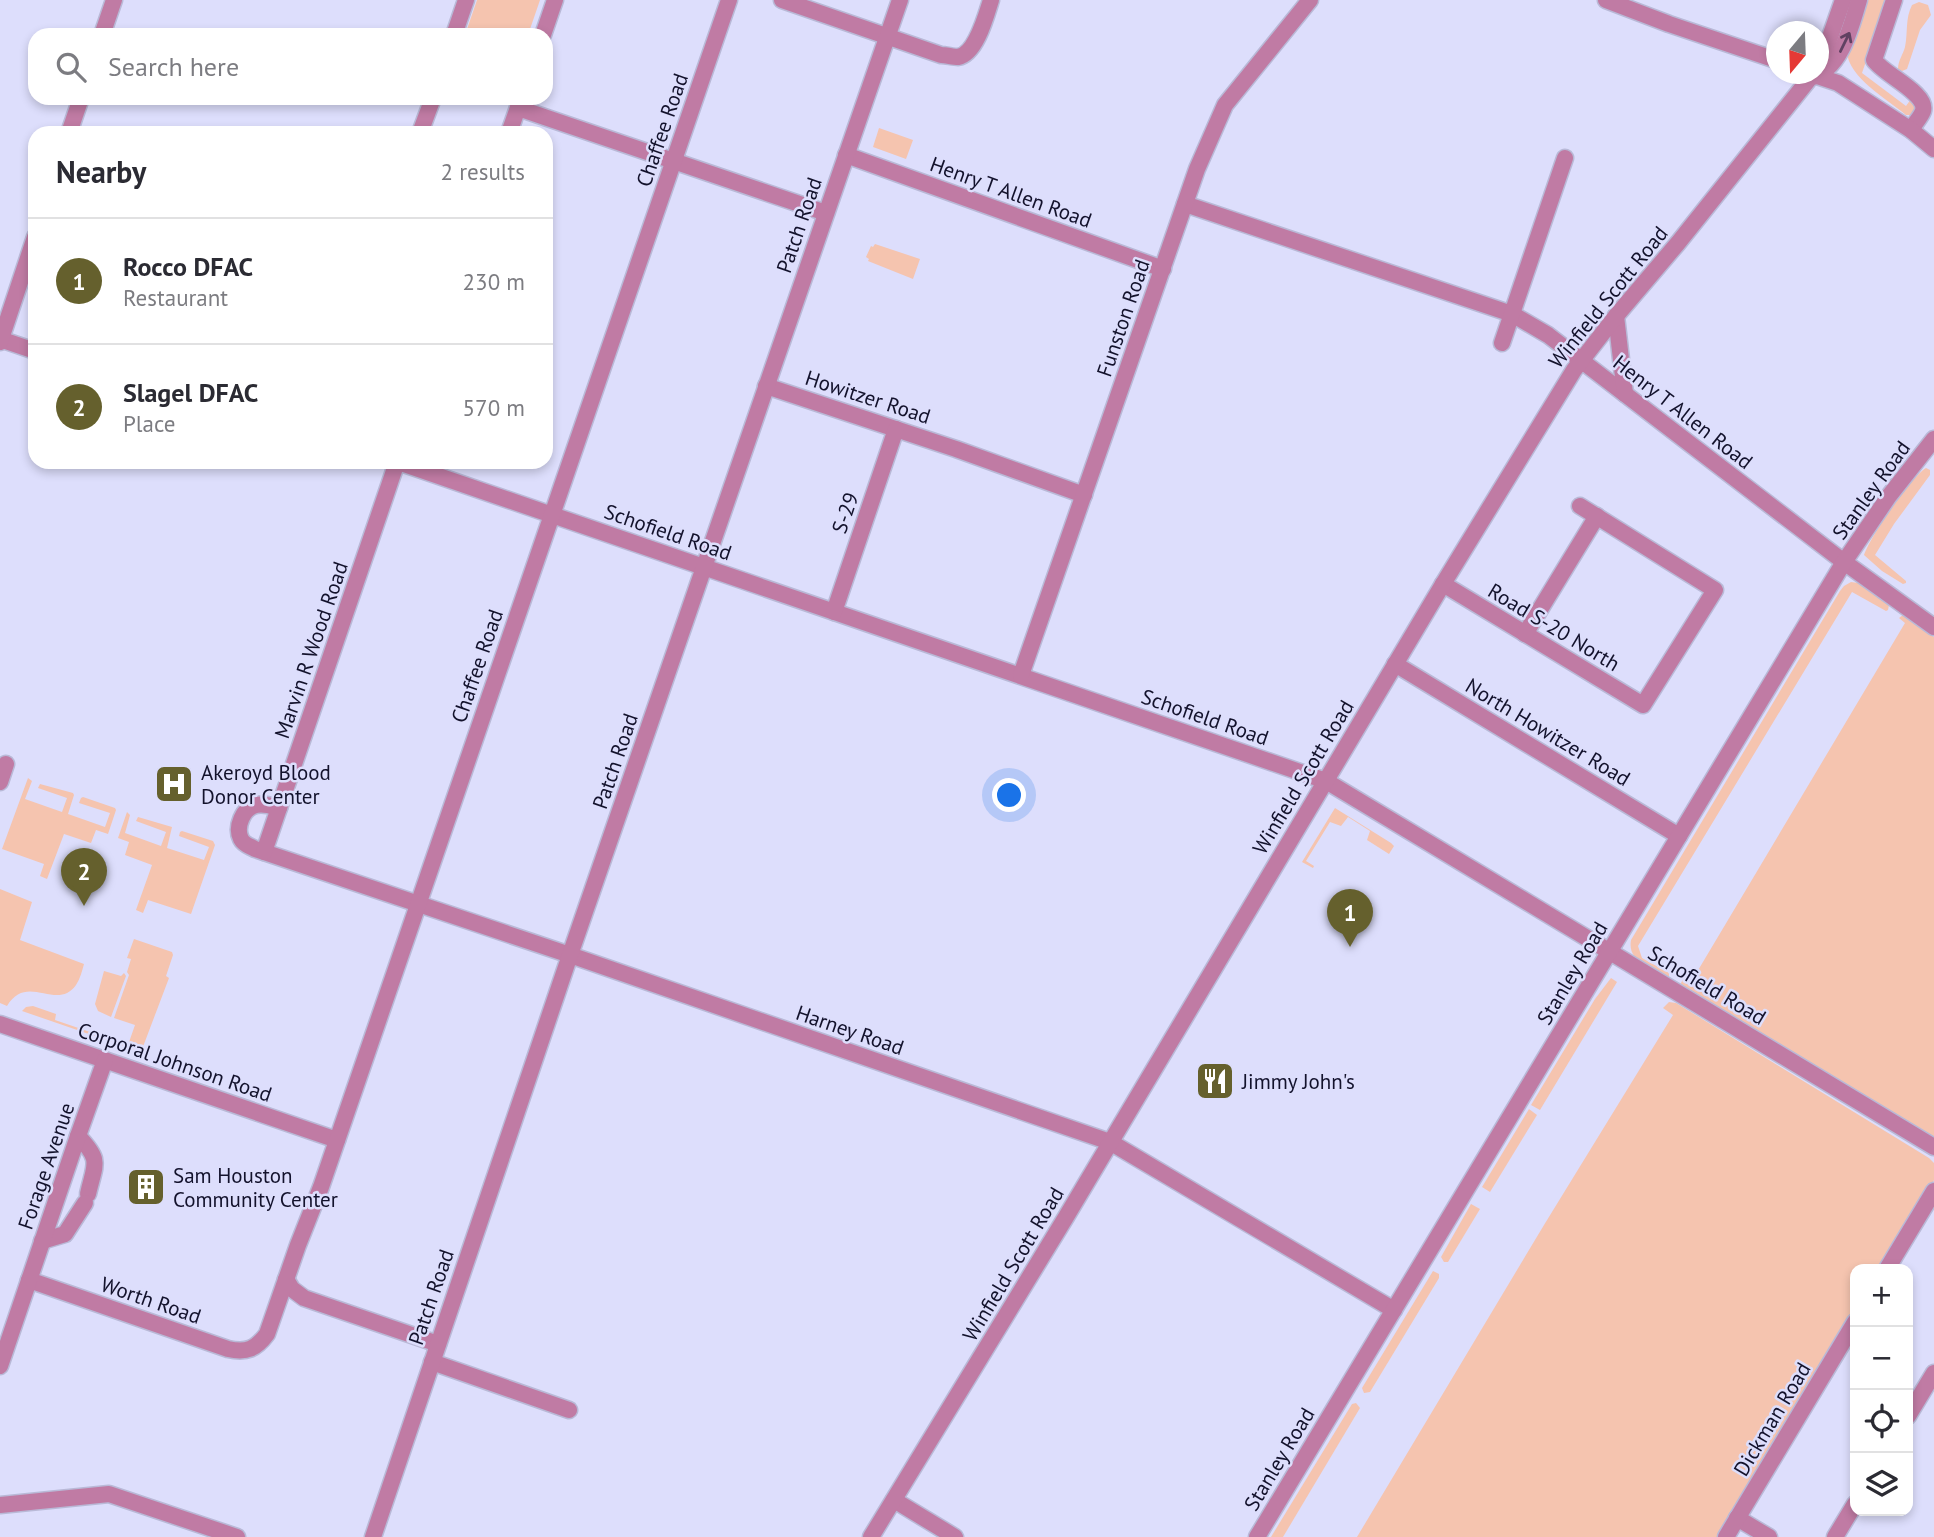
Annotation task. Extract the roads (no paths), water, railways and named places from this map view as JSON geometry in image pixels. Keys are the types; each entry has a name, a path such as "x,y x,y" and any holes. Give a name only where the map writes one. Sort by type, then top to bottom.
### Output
{"street":[{"path":"104,28 114,0"},
{"path":"456,28 466,0"},
{"path":"545,28 555,0"},
{"name":"Chaffee Road","path":"260,1344 272,1323 337,1140 729,0"},
{"path":"782,0 941,55 960,57 974,45 991,0"},
{"name":"Patch Road","path":"373,1537 570,955 901,0"},
{"name":"Funston Road","path":"1021,676 1210,136 1225,105 1310,0"},
{"path":"1606,0 1766,57"},
{"name":"Winfield Scott Road","path":"1829,38 1843,0"},
{"path":"1829,62 1839,53 1849,35 1859,0"},
{"path":"1894,0 1874,60 1879,68 1918,95 1923,104 1923,111 1911,130"},
{"path":"1829,79 1911,130 1934,149"},
{"name":"Winfield Scott Road","path":"871,1537 1581,359 1805,84"},
{"path":"71,126 79,105"},
{"path":"423,126 431,105"},
{"path":"511,126 518,105"},
{"path":"524,105 673,161 826,213"},
{"name":"Henry T Allen Road","path":"846,155 1163,269"},
{"path":"1502,343 1565,158"},
{"name":"Henry T Allen Road","path":"1185,204 1512,314 1581,359 1844,562 1934,627"},
{"path":"28,258 0,340 28,349"},
{"path":"1616,316 1625,394"},
{"name":"Howitzer Road","path":"766,386 1084,495"},
{"name":"S-29","path":"834,612 896,429"},
{"name":"Stanley Road","path":"1257,1537 1844,562 1897,485 1934,439"},
{"name":"Marvin R Wood Road","path":"264,852 396,469"},
{"name":"Schofield Road","path":"419,469 1326,781 1934,1147"},
{"path":"1525,635 1597,516 1580,506"},
{"name":"Road S-20 North","path":"1443,584 1643,705 1715,590 1597,516"},
{"name":"North Howitzer Road","path":"1395,664 1679,836"},
{"path":"0,782 6,764"},
{"path":"264,852 245,844 240,837 241,822 245,811 252,806 260,804 279,808"},
{"name":"Harney Road","path":"264,852 1110,1142 1394,1310"},
{"name":"Corporal Johnson Road","path":"0,1024 337,1140"},
{"name":"Forage Avenue","path":"0,1366 105,1060"},
{"path":"42,1241 65,1234 86,1199 95,1160 91,1150 78,1136"},
{"path":"1890,1264 1934,1191"},
{"path":"286,1279 292,1289 304,1298 438,1343"},
{"name":"Worth Road","path":"29,1280 228,1349 240,1352 260,1344"},
{"name":"Dickman Road","path":"1726,1537 1852,1327"},
{"path":"432,1362 569,1410"},
{"path":"1913,1408 1934,1373"},
{"path":"0,1504 109,1494 237,1537"},
{"path":"894,1500 955,1537"},
{"path":"1835,1537 1850,1512"},
{"path":"1737,1518 1769,1537"}],"place":[{"name":"Akeroyd Blood Donor Center","path":"174,784"},
{"name":"Slagel DFAC","path":"84,906"},
{"name":"Rocco DFAC","path":"1350,947"},
{"name":"Jimmy John's","path":"1215,1081"},
{"name":"Sam Houston Community Center","path":"146,1187"}]}
